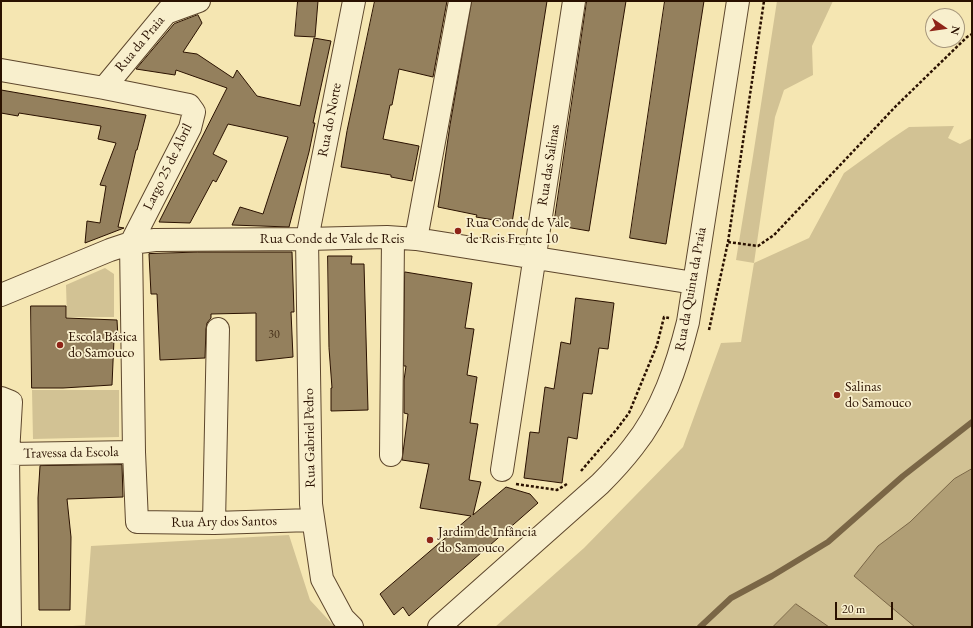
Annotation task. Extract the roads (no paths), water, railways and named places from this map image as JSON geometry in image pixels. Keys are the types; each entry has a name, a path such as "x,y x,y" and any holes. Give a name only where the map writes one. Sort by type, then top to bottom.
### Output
{"street":[{"path":"171,7 199,1"},
{"name":"Rua do Norte","path":"307,239 354,1"},
{"path":"416,239 460,1"},
{"name":"Rua das Salinas","path":"502,470 574,1"},
{"name":"Rua da Quinta da Praia","path":"439,627 600,484 634,446 660,404 669,385 677,362 688,322 738,1"},
{"name":"Rua da Praia","path":"104,88 171,7"},
{"name":"Largo 25 de Abril","path":"1,70 189,105 194,112 190,128 131,243"},
{"path":"391,455 393,238"},
{"name":"Rua Gabriel Pedro","path":"307,239 312,520 322,579 343,618 352,627"},
{"name":"Rua Conde de Vale de Reis","path":"1,295 110,250 131,243 155,240 416,239 694,282"},
{"path":"131,243 134,452"},
{"path":"214,523 218,329"},
{"path":"6,400 8,454 7,624"},
{"name":"Rua Ary dos Santos","path":"134,452 137,522 214,523 312,520"},
{"name":"Travessa da Escola","path":"8,454 134,452"}],"waterway":[{"path":"700,627 731,598 772,576 828,542 903,476 972,422"}],"place":[{"name":"Rua Conde de Vale de Reis Frente 10","path":"458,231"},
{"name":"Escola Básica do Samouco","path":"60,345"},
{"name":"Salinas do Samouco","path":"837,395"},
{"name":"Jardim de Infância do Samouco","path":"430,540"}]}
